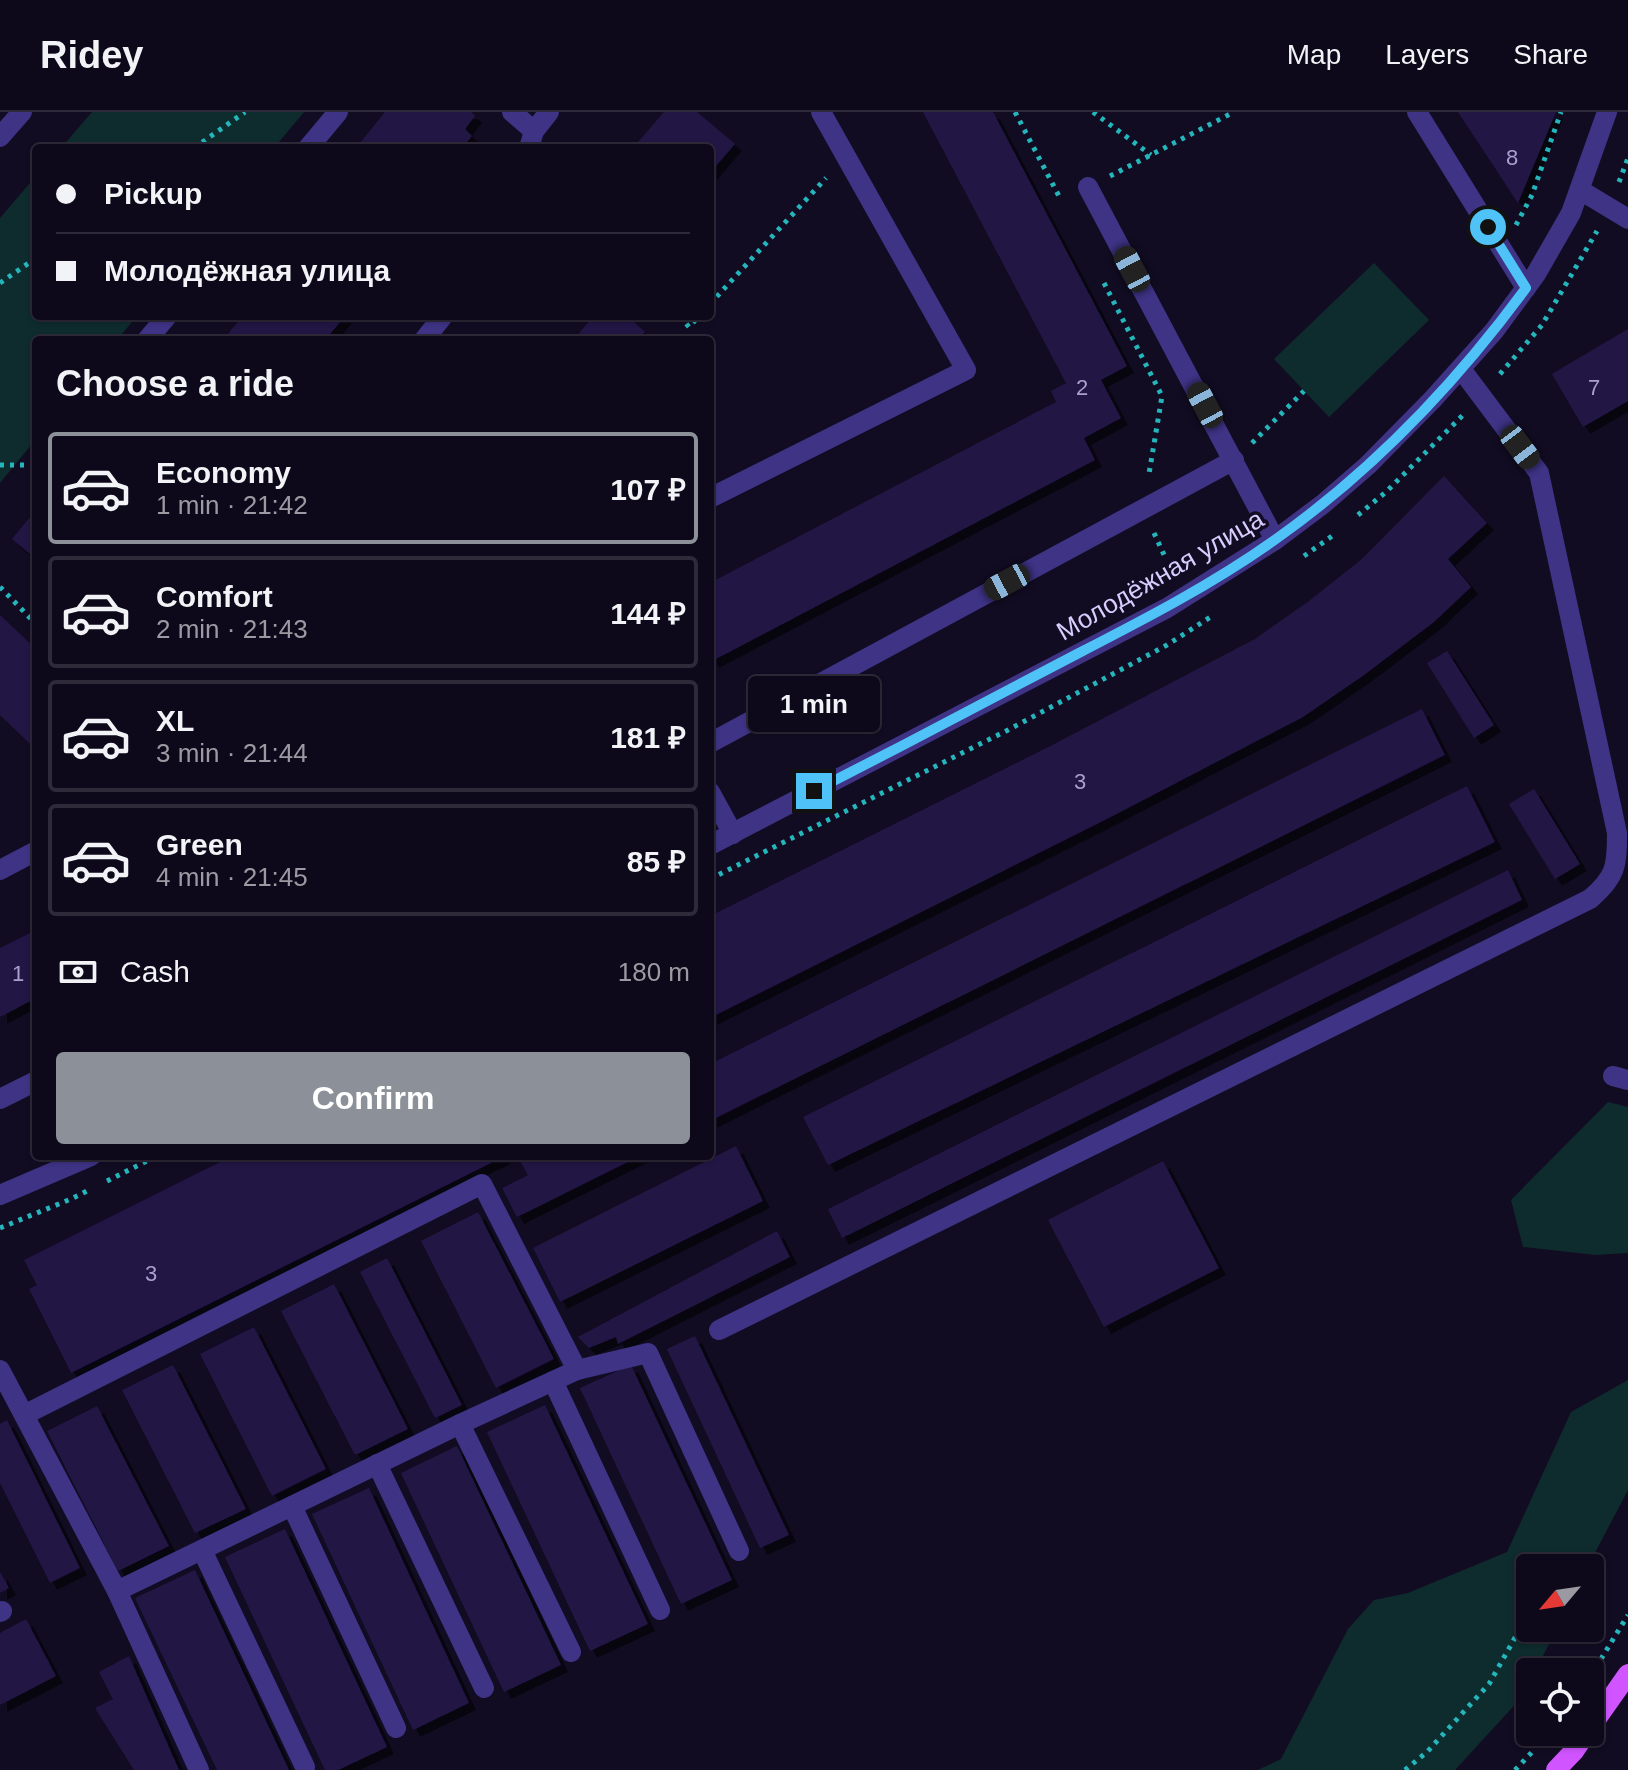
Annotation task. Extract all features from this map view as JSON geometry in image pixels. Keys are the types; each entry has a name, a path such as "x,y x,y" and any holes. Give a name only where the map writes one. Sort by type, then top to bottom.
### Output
{"main road":[{"path":"1604,1708 1628,1674"},
{"path":"1556,1770 1577,1746"}],"street":[{"path":"0,137 22,112"},
{"path":"311,144 338,112"},
{"path":"512,112 532,139 549,112"},
{"path":"714,496 966,370 821,112"},
{"path":"1417,112 1526,288"},
{"name":"Молодёжная улица","path":"714,843 1167,608 1275,540 1323,504 1368,465 1461,369 1526,288 1571,213 1607,112"},
{"path":"1088,187 1275,540"},
{"path":"1580,190 1628,219"},
{"path":"150,336 164,320"},
{"path":"427,336 440,320"},
{"path":"719,1330 1590,899 1602,889 1613,874 1617,833 1539,473 1461,369"},
{"path":"714,741 1234,460"},
{"path":"714,799 733,834"},
{"path":"0,870 32,853"},
{"path":"0,1099 32,1083"},
{"path":"0,1195 82,1160"},
{"path":"24,1415 482,1184 577,1370"},
{"path":"117,1591 577,1370 648,1353 739,1551"},
{"path":"0,1370 117,1591 199,1770"},
{"path":"553,1381 660,1610"},
{"path":"460,1424 571,1652"},
{"path":"377,1464 484,1688"},
{"path":"292,1506 396,1728"},
{"path":"202,1550 305,1767"}],"path":[{"path":"200,144 245,112"},
{"path":"1015,112 1062,202"},
{"path":"1093,112 1151,155"},
{"path":"1047,174 1088,187 1234,112"},
{"path":"1502,250 1532,195 1561,112"},
{"path":"714,300 846,157"},
{"path":"0,283 32,261"},
{"path":"1098,271 1162,396 1142,509"},
{"path":"1234,460 1304,391"},
{"path":"0,465 32,465"},
{"path":"0,587 32,620"},
{"path":"1602,1658 1628,1615"},
{"path":"1405,1770 1427,1752 1489,1684 1516,1636"}],"green space":[{"path":"92,112 304,112 277,144 64,144"},
{"path":"32,181 32,320 134,320 120,336 32,336 32,444 0,483 0,218"},
{"path":"1374,263 1429,320 1329,417 1274,359"},
{"path":"1608,1102 1628,1107 1628,1253 1595,1255 1523,1247 1511,1200"},
{"path":"1628,1380 1628,1490 1594,1554 1516,1554 1516,1642 1550,1642 1542,1658 1516,1658 1516,1704 1455,1770 1258,1770 1281,1759 1348,1629 1374,1600 1408,1593 1507,1552 1571,1412"}],"building":[{"path":"385,112 471,112 475,116 465,129 472,136 465,144 359,144"},
{"path":"664,112 697,112 735,144 714,168 714,144 636,144"},
{"path":"923,112 993,112 1127,366 1101,380 1121,418 1084,438 1095,460 714,660 714,581 1056,402 1051,391 1066,383"},
{"path":"1458,112 1556,112 1518,203"},
{"path":"240,320 342,320 328,336 226,336"},
{"path":"590,320 632,320 645,332 642,336 583,336 579,333"},
{"path":"1628,329 1628,401 1583,427 1552,374"},
{"path":"1444,476 1487,523 1448,559 1471,587 1434,622 1303,717 714,1016 714,914 1060,741 1255,639 1362,559"},
{"path":"32,515 32,556 12,539"},
{"path":"0,615 32,645 30,744 0,715"},
{"path":"1447,651 1494,725 1474,738 1427,663"},
{"path":"1422,709 1445,755 714,1119 714,1062"},
{"path":"1467,786 1495,842 828,1165 803,1117"},
{"path":"1534,789 1580,864 1555,879 1509,804"},
{"path":"1508,870 1522,900 842,1238 828,1209"},
{"path":"32,932 32,1000 0,1017 0,948"},
{"path":"736,1146 763,1201 560,1302 533,1248 708,1160 714,1160 714,1157"},
{"path":"224,1160 497,1160 71,1373 29,1289 37,1285 24,1260"},
{"path":"520,1160 632,1160 517,1217 502,1188 528,1175"},
{"path":"1163,1161 1219,1268 1104,1327 1048,1220"},
{"path":"478,1212 554,1359 496,1388 421,1241"},
{"path":"777,1231 790,1257 618,1344 616,1337 589,1348 578,1337"},
{"path":"387,1258 462,1405 435,1418 360,1272"},
{"path":"334,1284 408,1429 355,1455 281,1311"},
{"path":"254,1327 326,1469 272,1496 200,1354"},
{"path":"695,1336 789,1535 760,1548 667,1349"},
{"path":"173,1365 246,1509 195,1533 122,1390"},
{"path":"631,1365 732,1580 681,1604 580,1388"},
{"path":"545,1405 648,1624 590,1651 487,1432"},
{"path":"97,1406 169,1546 118,1571 47,1431"},
{"path":"7,1420 80,1568 50,1583 0,1483 0,1424"},
{"path":"457,1446 561,1665 504,1692 401,1473"},
{"path":"369,1488 469,1703 413,1730 312,1514"},
{"path":"285,1529 387,1747 338,1770 325,1770 225,1557"},
{"path":"195,1570 289,1770 217,1770 135,1598"},
{"path":"0,1572 9,1588 0,1593"},
{"path":"26,1619 56,1676 0,1705 0,1633"},
{"path":"129,1656 179,1770 134,1770 95,1708 113,1699 99,1672"}],"route":[{"path":"814,791 1167,608 1275,540 1323,504 1368,465 1433,399 1494,331 1526,288 1488,227"}]}
